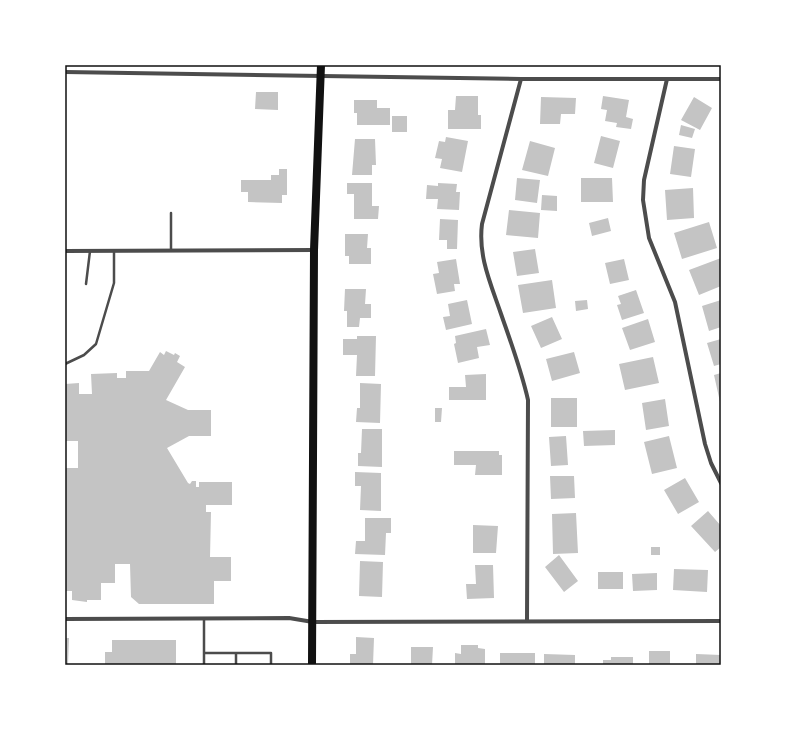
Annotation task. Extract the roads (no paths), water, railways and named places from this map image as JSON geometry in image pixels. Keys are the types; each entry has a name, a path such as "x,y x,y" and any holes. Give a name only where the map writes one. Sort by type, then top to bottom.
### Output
{"main road":[{"path":"312,665 314,250 321,65"}],"street":[{"path":"65,72 521,79 721,79"},
{"path":"521,79 482,224 481,236 482,253 487,273 519,365 528,400 527,621"},
{"path":"668,79 644,180 643,200 649,238 675,302 705,444 711,463 721,483"},
{"path":"65,251 314,250"},
{"path":"65,619 289,618 313,622 721,621"}],"lane":[{"path":"171,213 171,251"},
{"path":"86,284 90,251"},
{"path":"65,364 84,355 96,344 114,283 114,251"},
{"path":"204,619 204,665"},
{"path":"204,653 271,653 271,665"},
{"path":"236,653 236,665"}]}
